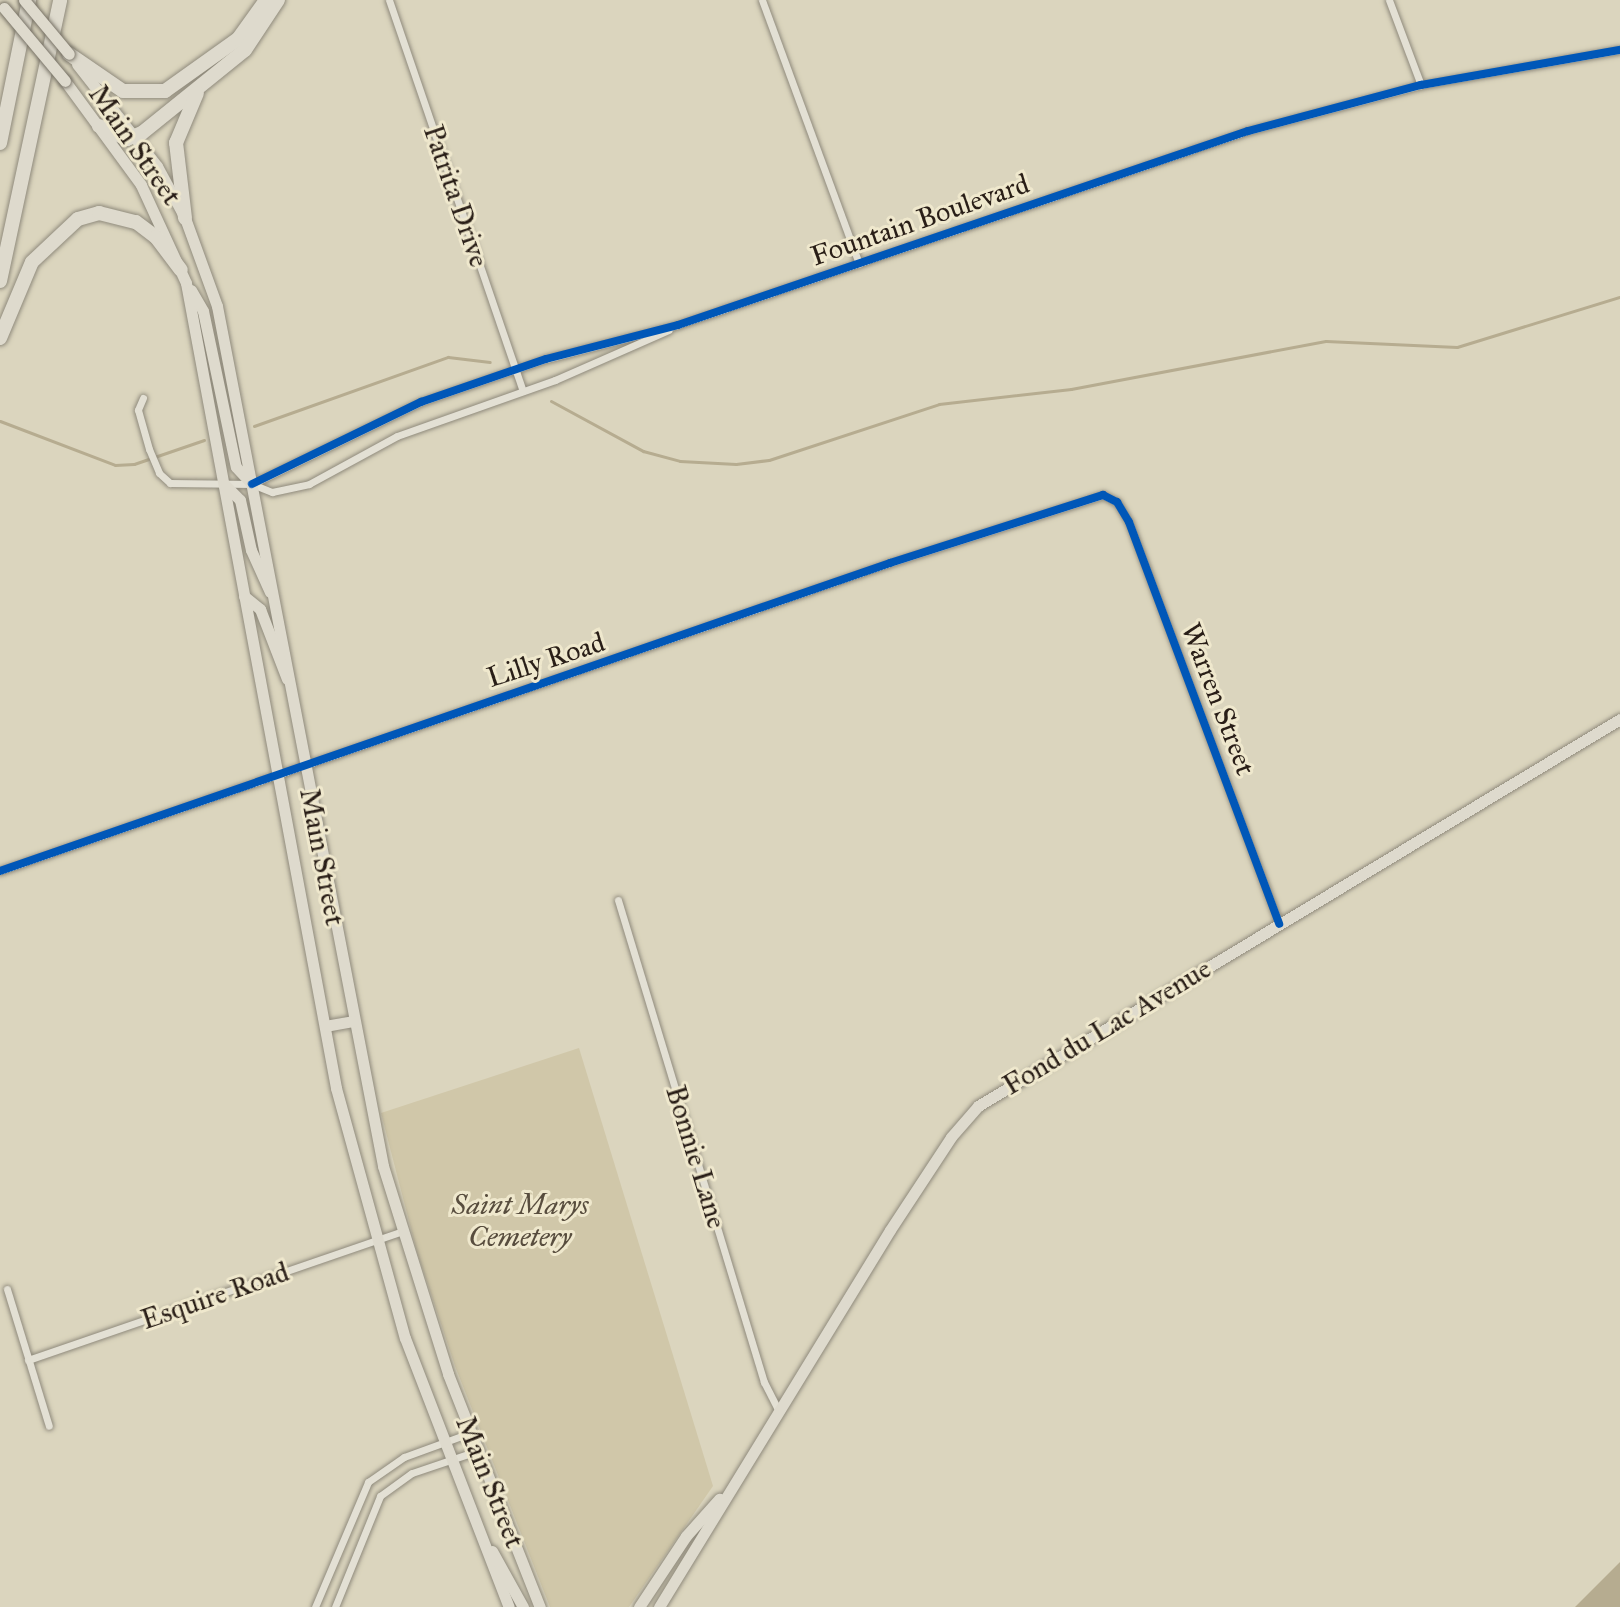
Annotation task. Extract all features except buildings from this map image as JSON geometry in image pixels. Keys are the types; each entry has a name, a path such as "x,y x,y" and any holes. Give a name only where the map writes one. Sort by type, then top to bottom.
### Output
{"highway":[{"path":"0,93 27,0"},
{"path":"0,143 27,0"},
{"path":"69,54 119,89 165,91 238,39 266,0"},
{"path":"99,126 124,138 136,137 245,50 278,0"},
{"path":"0,281 60,3"},
{"path":"185,218 176,143 201,86"},
{"path":"0,338 32,262 78,219 99,213 136,222 156,237 184,276"}],"main road":[{"name":"Main Street","path":"27,0 136,137 185,218 217,306 353,1021 402,1231 470,1433 540,1607"},
{"name":"Main Street","path":"2,6 99,126 159,215 184,276 325,1026 375,1241 443,1443 509,1607"},
{"path":"184,276 203,311 236,467 252,484"},
{"path":"225,485 240,500 251,550 276,604"},
{"path":"244,596 260,609 276,660 291,687"},
{"name":"Fond du Lac Avenue","path":"659,1607 939,1155 978,1106 1620,719"},
{"path":"325,1026 353,1021"},
{"name":"Fond du Lac Avenue","path":"639,1607 686,1536 736,1481"},
{"path":"477,1527 523,1607"}],"street":[{"name":"Patrita Drive","path":"389,0 523,391"},
{"path":"762,0 859,264"},
{"path":"1389,0 1421,85"},
{"name":"Fountain Boulevard","path":"252,484 403,410 516,370 678,325 1248,131 1421,85 1620,50"},
{"name":"Fountain Boulevard","path":"252,484 272,492 309,484 397,436 640,346 678,325"},
{"path":"143,398 138,410 157,468 180,486 252,484"},
{"name":"Lilly Road","path":"0,871 1061,506 1107,497"},
{"name":"Warren Street","path":"1107,497 1129,522 1279,924"},
{"name":"Bonnie Lane","path":"618,900 764,1382 779,1412"},
{"name":"Esquire Road","path":"28,1360 402,1231"},
{"path":"7,1289 49,1426"},
{"path":"315,1607 368,1482 386,1466 470,1433"},
{"path":"335,1607 380,1496 394,1483 477,1451"},
{"path":"351,1517 367,1523"},
{"path":"326,1586 341,1593"}],"green space":[{"name":"Saint Marys Cemetery","path":"579,1048 713,1486 629,1607 550,1607 455,1366 417,1252 381,1113"}],"shaded area":[{"path":"1620,1562 1620,1607 1575,1607"}],"waterway":[{"path":"551,401 643,451 680,461 736,464 769,460 939,404 1071,389 1326,341 1457,347 1620,297"},
{"path":"254,426 448,357 490,362"},
{"path":"0,421 115,465 134,464 204,440"}],"cycle path":[{"path":"252,484 421,402 546,359 678,325 1248,131 1421,85 1620,50"},
{"path":"0,871 890,563 1103,495 1117,502 1129,522 1279,924"}]}
